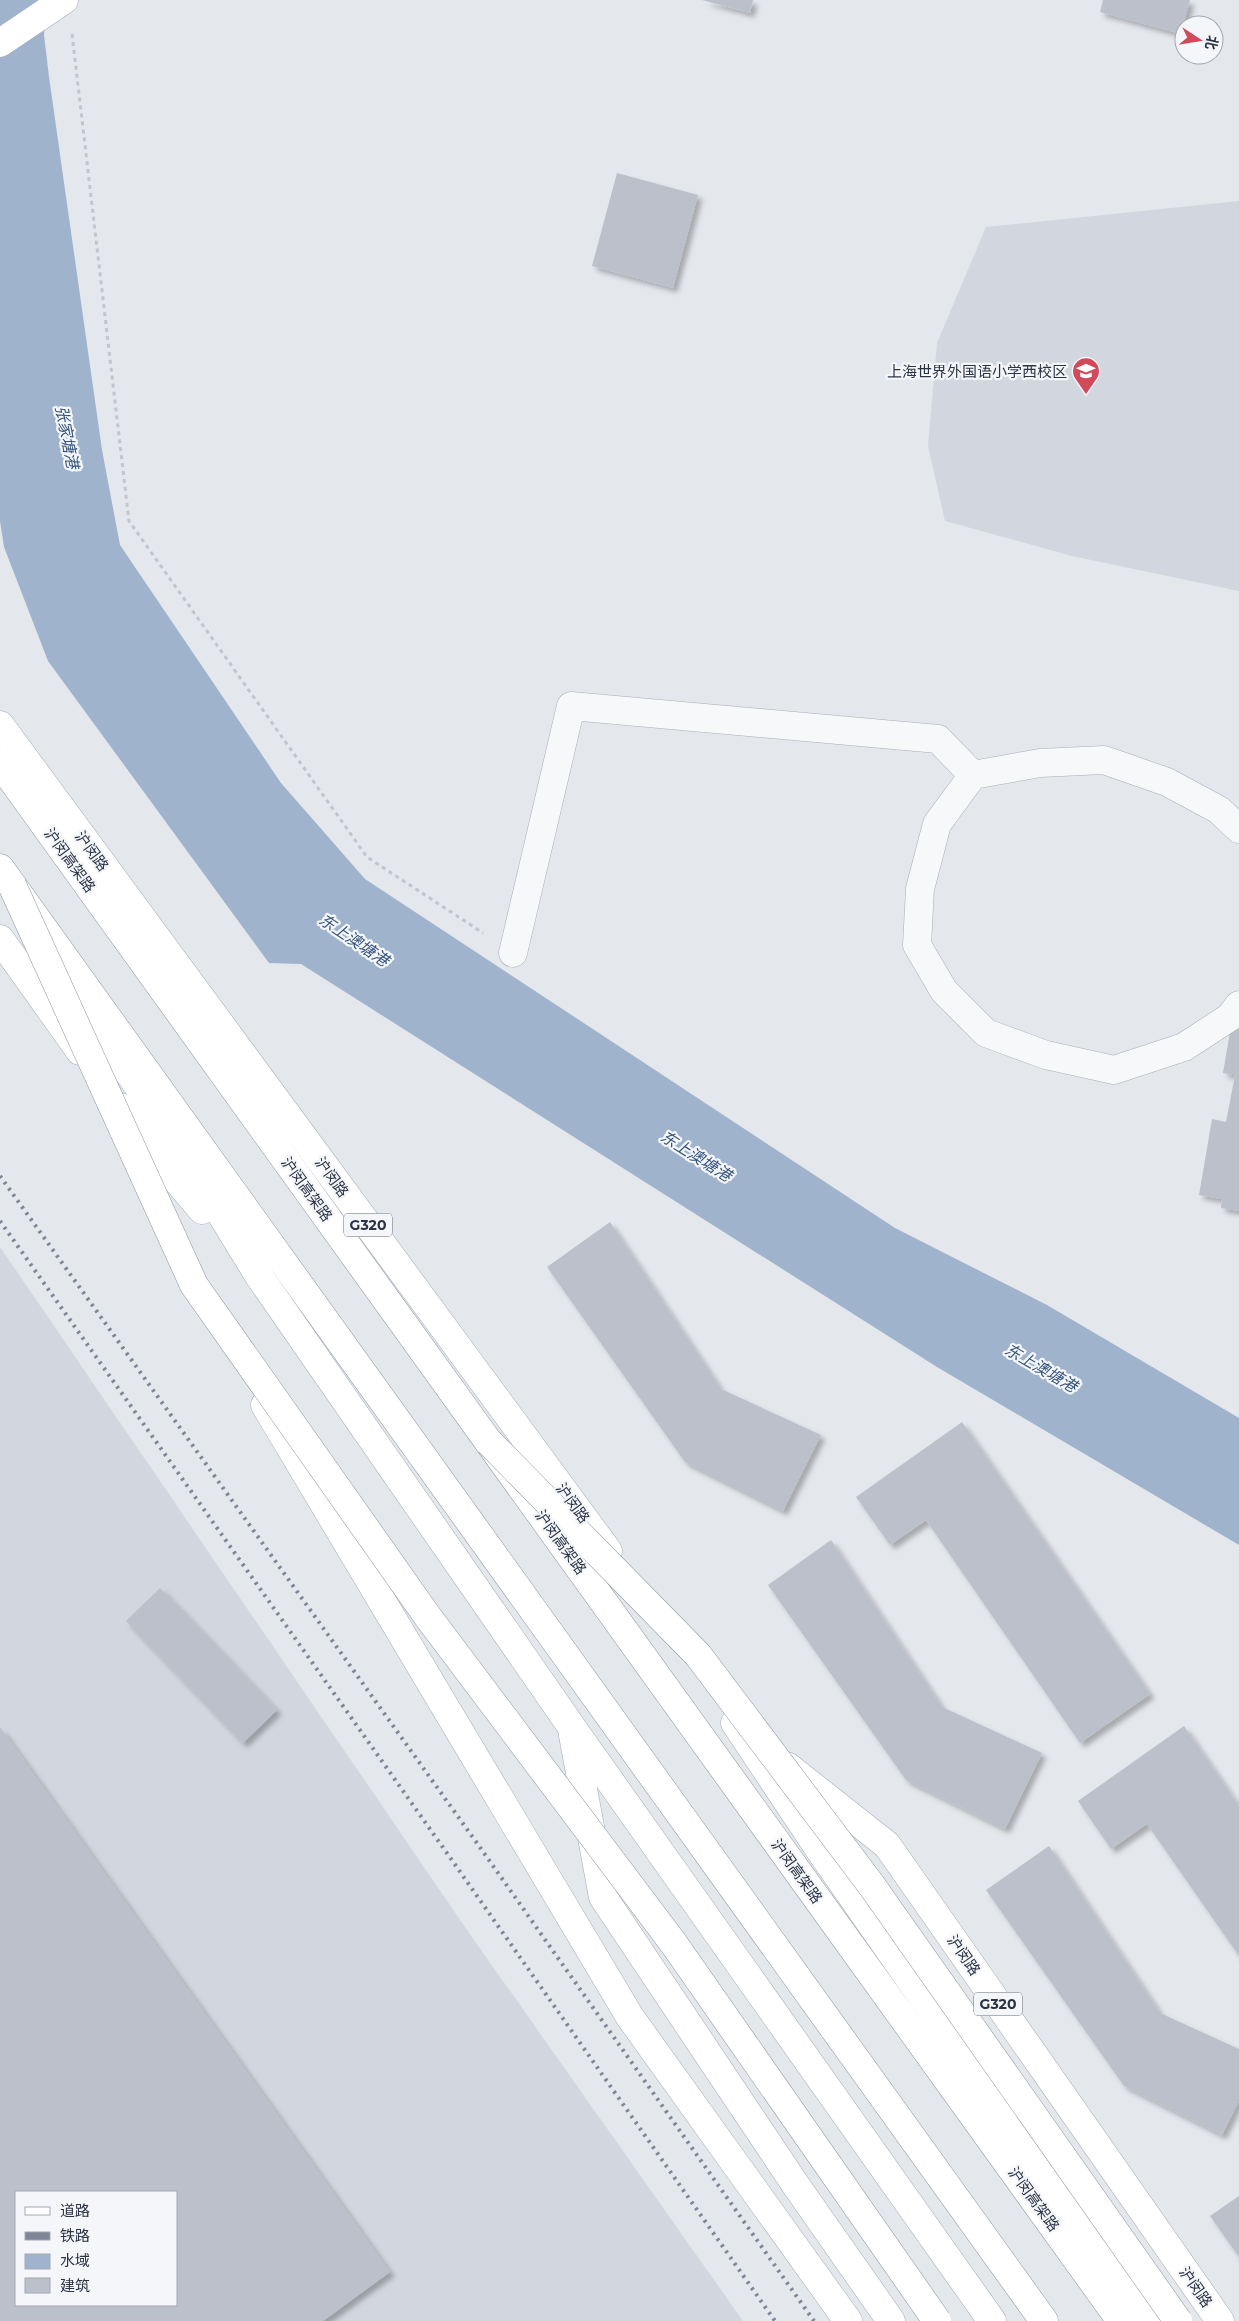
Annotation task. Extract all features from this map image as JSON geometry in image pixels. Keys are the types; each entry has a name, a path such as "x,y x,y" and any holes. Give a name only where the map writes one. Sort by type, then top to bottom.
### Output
{"main road":[{"path":"0,43 64,0"},
{"name":"沪闵路","path":"0,725 736,1725 821,1852 1148,2321"},
{"name":"沪闵高架路","path":"0,763 1121,2321"},
{"path":"4,879 182,1152 259,1276 571,1726 992,2321"},
{"path":"4,879 194,1285 630,2017 848,2321"},
{"path":"4,879 1044,2321"},
{"path":"0,939 148,1146 259,1276"},
{"path":"194,1285 428,1617 674,1944 937,2321"},
{"path":"488,1442 698,1656 872,1886 1178,2321"},
{"name":"沪闵路","path":"736,1725 887,1845 1220,2321"},
{"path":"571,1726 603,1897 795,2184 891,2321"}],"street":[{"path":"513,953 571,706 938,739 973,775"},
{"path":"1239,829 1219,810 1167,782 1104,760 1040,763 973,775 937,824 920,889 917,945 944,991 986,1033 1046,1055 1114,1070 1184,1047 1230,1017 1239,1005"}],"path":[{"path":"71,30 128,521 367,857 513,953"}],"shaded area":[{"name":"上海世界外国语小学西校区","path":"1239,201 1239,591 1072,556 945,521 928,446 937,343 986,227"},
{"path":"0,1247 467,1930 743,2321 0,2321"}],"water":[{"path":"0,0 47,0 44,35 49,77 102,450 120,545 281,783 365,879 895,1228 1047,1305 1239,1418 1239,1545 937,1367 301,964 269,963 48,661 4,547 0,521"}],"building":[{"path":"702,0 753,0 750,13"},
{"path":"1103,0 1190,0 1186,15 1174,15 1174,32 1100,12"},
{"path":"617,173 698,195 673,288 592,266"},
{"path":"1235,1003 1239,1004 1239,1211 1221,1208 1222,1199 1199,1195 1212,1119 1226,1122 1235,1075 1223,1073"},
{"path":"610,1222 721,1389 821,1435 783,1511 685,1462 547,1267"},
{"path":"962,1422 1150,1694 1080,1743 926,1520 890,1545 856,1497"},
{"path":"831,1540 942,1707 1042,1753 1005,1829 906,1780 768,1585"},
{"path":"160,1588 277,1710 243,1743 126,1621"},
{"path":"1184,1726 1239,1806 1239,1956 1147,1824 1111,1849 1078,1801"},
{"path":"0,1727 390,2272 323,2321 0,2321"},
{"path":"1049,1846 1160,2013 1239,2049 1239,2101 1222,2135 1124,2086 986,1890"},
{"path":"1239,2196 1239,2257 1210,2216"}],"railway":[{"path":"0,1176 479,1846 814,2321"},
{"path":"0,1221 775,2321"}],"place":[{"name":"上海世界外国语小学西校区","path":"1086,395"}],"water label":[{"name":"张家塘港","path":"67,437"},
{"name":"东上澳塘港","path":"354,940"},
{"name":"东上澳塘港","path":"696,1156"},
{"name":"东上澳塘港","path":"1041,1368"}]}
